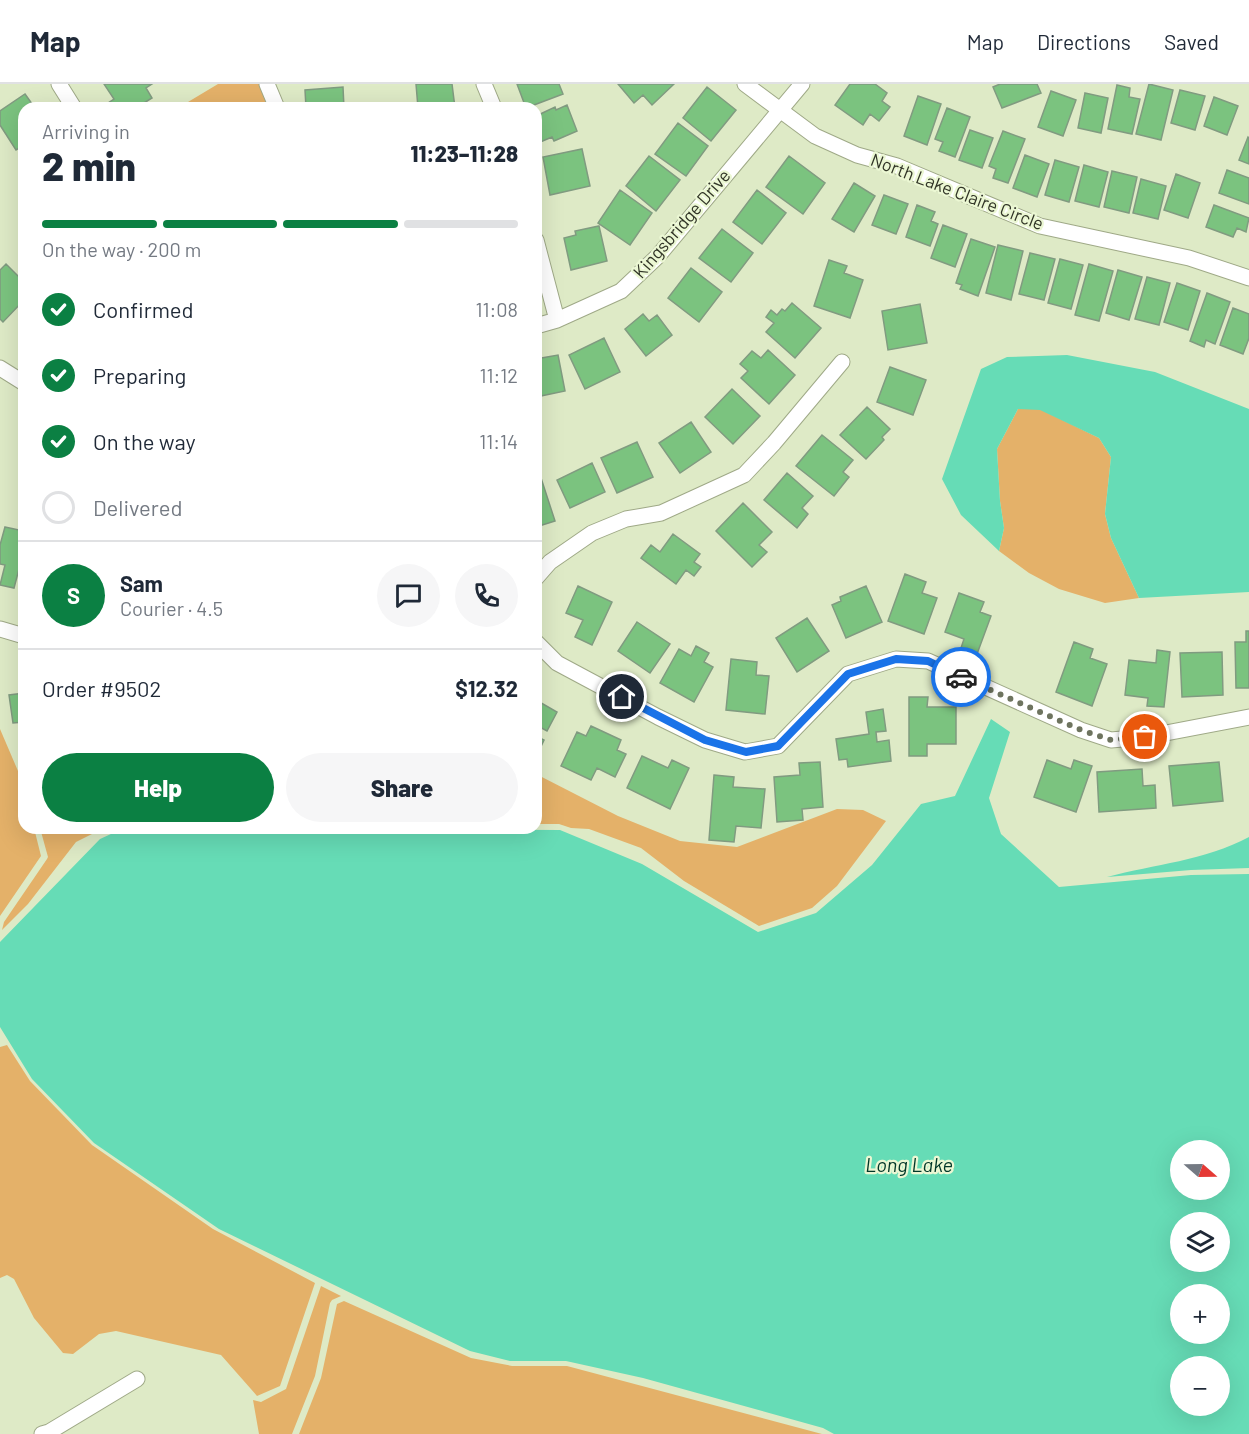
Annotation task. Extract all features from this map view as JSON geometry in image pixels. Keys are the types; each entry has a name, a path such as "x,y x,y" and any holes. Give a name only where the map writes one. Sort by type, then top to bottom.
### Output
{"street":[{"path":"59,84 70,102"},
{"path":"267,84 269,102"},
{"path":"484,84 492,102"},
{"name":"North Lake Claire Circle","path":"745,84 815,136 835,147 897,166 1040,225 1190,258 1249,277"},
{"name":"Kingsbridge Drive","path":"542,324 557,320 621,291 629,284 658,256 802,84"},
{"path":"542,263 557,320"},
{"path":"542,571 550,562 592,533 626,519 661,513 744,475 842,362"},
{"path":"0,368 18,379"},
{"path":"0,629 18,634"},
{"path":"542,648 557,663 658,717 705,740 746,752 778,746 848,674 896,659 928,661 1081,730 1111,740 1145,737 1249,717"},
{"path":"42,1434 49,1432 136,1379"}],"shaded area":[{"path":"218,84 261,84 266,102 188,102"},
{"path":"1018,409 1040,409 1099,438 1111,457 1105,514 1111,538 1139,598 1105,603 1059,589 1029,573 999,551 1004,528 997,449"},
{"path":"0,729 18,771 18,834 36,834 41,856 0,916"},
{"path":"542,777 618,816 680,841 737,847 837,809 863,810 886,821 837,886 812,908 759,926 684,881 641,848 589,829 571,828 559,824 542,824"},
{"path":"42,834 92,834 76,842 28,904 2,930 4,922 48,857"},
{"path":"7,1045 30,1081 92,1145 213,1229 315,1283 280,1386 257,1396 221,1355 116,1331 99,1334 73,1354 63,1353 34,1318 14,1279 7,1275 0,1278 0,1047"},
{"path":"321,1286 341,1296 330,1303 315,1376 292,1434 259,1434 253,1400 261,1402 286,1389"},
{"path":"344,1301 471,1358 512,1366 567,1366 822,1434 299,1434 321,1378 337,1304"}],"water":[{"path":"1067,355 1155,372 1249,409 1249,592 1139,598 1111,538 1105,514 1111,457 1099,438 1040,410 1018,409 997,449 1004,528 999,551 961,515 942,479 981,369 1007,357"},
{"name":"Long Lake","path":"991,719 1010,732 989,798 1001,834 1059,887 1191,875 1249,874 1249,1434 834,1434 823,1428 643,1378 566,1361 510,1361 470,1351 219,1229 94,1143 32,1079 0,1027 0,942 100,839 111,834 542,834 542,830 560,830 642,864 758,932 816,913 872,865 921,804 955,796"},
{"path":"1249,837 1249,868 1107,877 1215,852"}],"building":[{"path":"104,84 152,84 146,88 152,98 146,102 110,102 114,99"},
{"path":"416,84 452,84 454,102 418,102"},
{"path":"517,84 559,84 563,94 542,102 524,102"},
{"path":"618,84 674,84 652,105 643,95 634,103"},
{"path":"850,84 875,84 887,93 882,101 890,107 879,121 870,114 863,125 835,105"},
{"path":"1000,84 1037,84 1041,93 1002,108 993,87"},
{"path":"1149,84 1173,90 1161,140 1136,134"},
{"path":"1117,85 1130,88 1129,97 1140,99 1132,134 1108,129"},
{"path":"343,87 344,102 306,102 305,90"},
{"path":"707,87 736,110 711,141 683,118"},
{"path":"1180,90 1205,96 1195,130 1171,123"},
{"path":"1051,91 1076,100 1063,136 1038,127"},
{"path":"1085,93 1108,98 1101,133 1078,128"},
{"path":"25,94 31,102 18,102 18,149 16,150 0,125 0,111"},
{"path":"918,96 941,104 927,145 904,136"},
{"path":"1214,97 1238,106 1227,135 1204,126"},
{"path":"567,105 577,131 554,141 552,137 542,141 542,113 555,107 556,110"},
{"path":"947,108 970,117 955,157 939,151 943,142 935,139"},
{"path":"678,123 708,146 686,176 655,154"},
{"path":"970,130 993,138 982,168 959,160"},
{"path":"1003,131 1025,139 1008,183 993,178 996,169 989,166"},
{"path":"1249,138 1249,164 1239,160"},
{"path":"582,149 590,186 550,195 543,157"},
{"path":"1025,155 1049,164 1037,197 1013,188"},
{"path":"649,156 680,180 656,211 626,186"},
{"path":"789,156 825,183 803,214 766,187"},
{"path":"1055,160 1079,167 1069,202 1045,195"},
{"path":"1084,165 1108,172 1099,207 1075,201"},
{"path":"1227,170 1249,178 1249,204 1219,193"},
{"path":"1112,171 1137,177 1129,213 1104,207"},
{"path":"1176,174 1200,183 1188,218 1164,210"},
{"path":"1141,179 1166,186 1158,219 1133,213"},
{"path":"854,183 875,196 854,232 832,219"},
{"path":"620,190 652,213 630,245 598,223"},
{"path":"757,190 786,213 762,244 733,222"},
{"path":"884,195 908,204 896,234 872,225"},
{"path":"917,205 935,212 931,221 938,224 930,246 906,237"},
{"path":"1214,205 1249,218 1246,232 1237,228 1233,237 1206,227"},
{"path":"943,225 967,234 955,267 931,258"},
{"path":"599,226 607,261 571,270 564,238 576,235 575,231"},
{"path":"722,229 753,253 731,282 699,258"},
{"path":"971,239 995,247 978,296 960,289 962,285 956,283"},
{"path":"998,245 1023,251 1011,300 986,293"},
{"path":"1030,253 1055,259 1044,300 1019,294"},
{"path":"1060,259 1083,265 1071,309 1048,303"},
{"path":"829,260 847,266 844,273 863,280 850,318 814,306"},
{"path":"6,264 18,276 18,306 3,322 0,319 0,270"},
{"path":"1089,264 1113,271 1099,321 1075,315"},
{"path":"691,268 722,292 699,322 668,298"},
{"path":"1118,270 1142,277 1129,320 1106,313"},
{"path":"1147,277 1170,283 1159,325 1135,319"},
{"path":"1177,283 1200,291 1188,330 1164,322"},
{"path":"1207,293 1230,302 1215,344 1206,340 1204,347 1190,341"},
{"path":"792,303 821,328 795,358 766,332 774,323 766,317 771,310 777,315 782,309 785,311"},
{"path":"920,304 927,343 888,350 882,311"},
{"path":"1233,308 1249,314 1249,338 1243,354 1220,345"},
{"path":"643,314 649,321 657,315 672,335 646,356 625,329"},
{"path":"604,338 620,372 585,389 569,355"},
{"path":"768,350 795,375 769,404 741,378 748,371 740,364 752,351 761,358"},
{"path":"558,355 565,391 542,396 542,358"},
{"path":"890,367 926,380 913,415 877,402"},
{"path":"732,389 760,416 733,444 705,417"},
{"path":"867,407 890,429 882,437 884,440 866,459 840,435"},
{"path":"691,422 711,452 680,473 659,443"},
{"path":"822,435 853,460 843,472 849,477 834,496 796,466"},
{"path":"637,442 653,477 617,493 601,458"},
{"path":"592,463 605,492 570,508 557,480"},
{"path":"787,473 813,496 802,508 808,514 797,528 764,500"},
{"path":"542,481 555,521 542,525"},
{"path":"743,503 772,532 759,545 767,552 752,567 716,531"},
{"path":"5,527 18,530 18,573 14,588 0,585 5,565 0,564 0,545"},
{"path":"673,534 700,554 694,562 701,567 694,576 686,570 676,584 641,558 651,545 660,552"},
{"path":"905,574 926,582 922,593 937,598 924,634 888,621"},
{"path":"578,586 612,602 592,645 575,637 583,620 566,613"},
{"path":"866,586 882,622 846,638 832,605 841,601 840,597"},
{"path":"959,593 984,602 980,612 991,616 977,654 961,648 964,639 945,632"},
{"path":"807,618 829,651 797,672 776,638"},
{"path":"637,622 670,644 650,673 618,651"},
{"path":"1246,631 1249,631 1249,688 1236,688 1235,642 1246,642"},
{"path":"1074,642 1093,649 1090,658 1107,664 1092,706 1056,692"},
{"path":"696,646 709,653 704,662 713,667 694,702 660,683 679,649 691,656"},
{"path":"1157,650 1170,652 1164,707 1147,706 1148,698 1125,695 1129,660 1156,663"},
{"path":"1222,652 1223,695 1182,697 1180,653"},
{"path":"731,659 757,662 756,675 769,676 765,714 726,710"},
{"path":"18,694 18,723 13,723 9,695"},
{"path":"909,697 928,697 927,707 956,707 956,744 927,744 927,756 909,756"},
{"path":"542,703 557,712 547,731 542,728"},
{"path":"883,709 886,731 876,732 877,742 889,740 891,761 848,767 847,759 839,760 836,739 869,734 866,712"},
{"path":"591,726 621,740 617,750 626,754 615,777 597,768 591,780 561,766 577,732 586,736"},
{"path":"642,756 668,768 672,760 689,768 670,809 627,788"},
{"path":"1047,760 1071,769 1074,760 1092,766 1076,812 1034,797"},
{"path":"820,762 823,807 802,809 803,820 777,822 774,777 800,775 799,763"},
{"path":"1219,762 1223,801 1173,806 1169,766"},
{"path":"1142,769 1143,786 1155,785 1156,808 1099,812 1097,772"},
{"path":"714,775 734,777 733,787 765,789 761,828 736,826 734,842 709,840"}],"way so far":[{"path":"961,677 1081,730 1111,740 1145,737"}],"route":[{"path":"622,697 705,740 746,752 778,746 848,674 896,659 928,661 961,677"}]}
